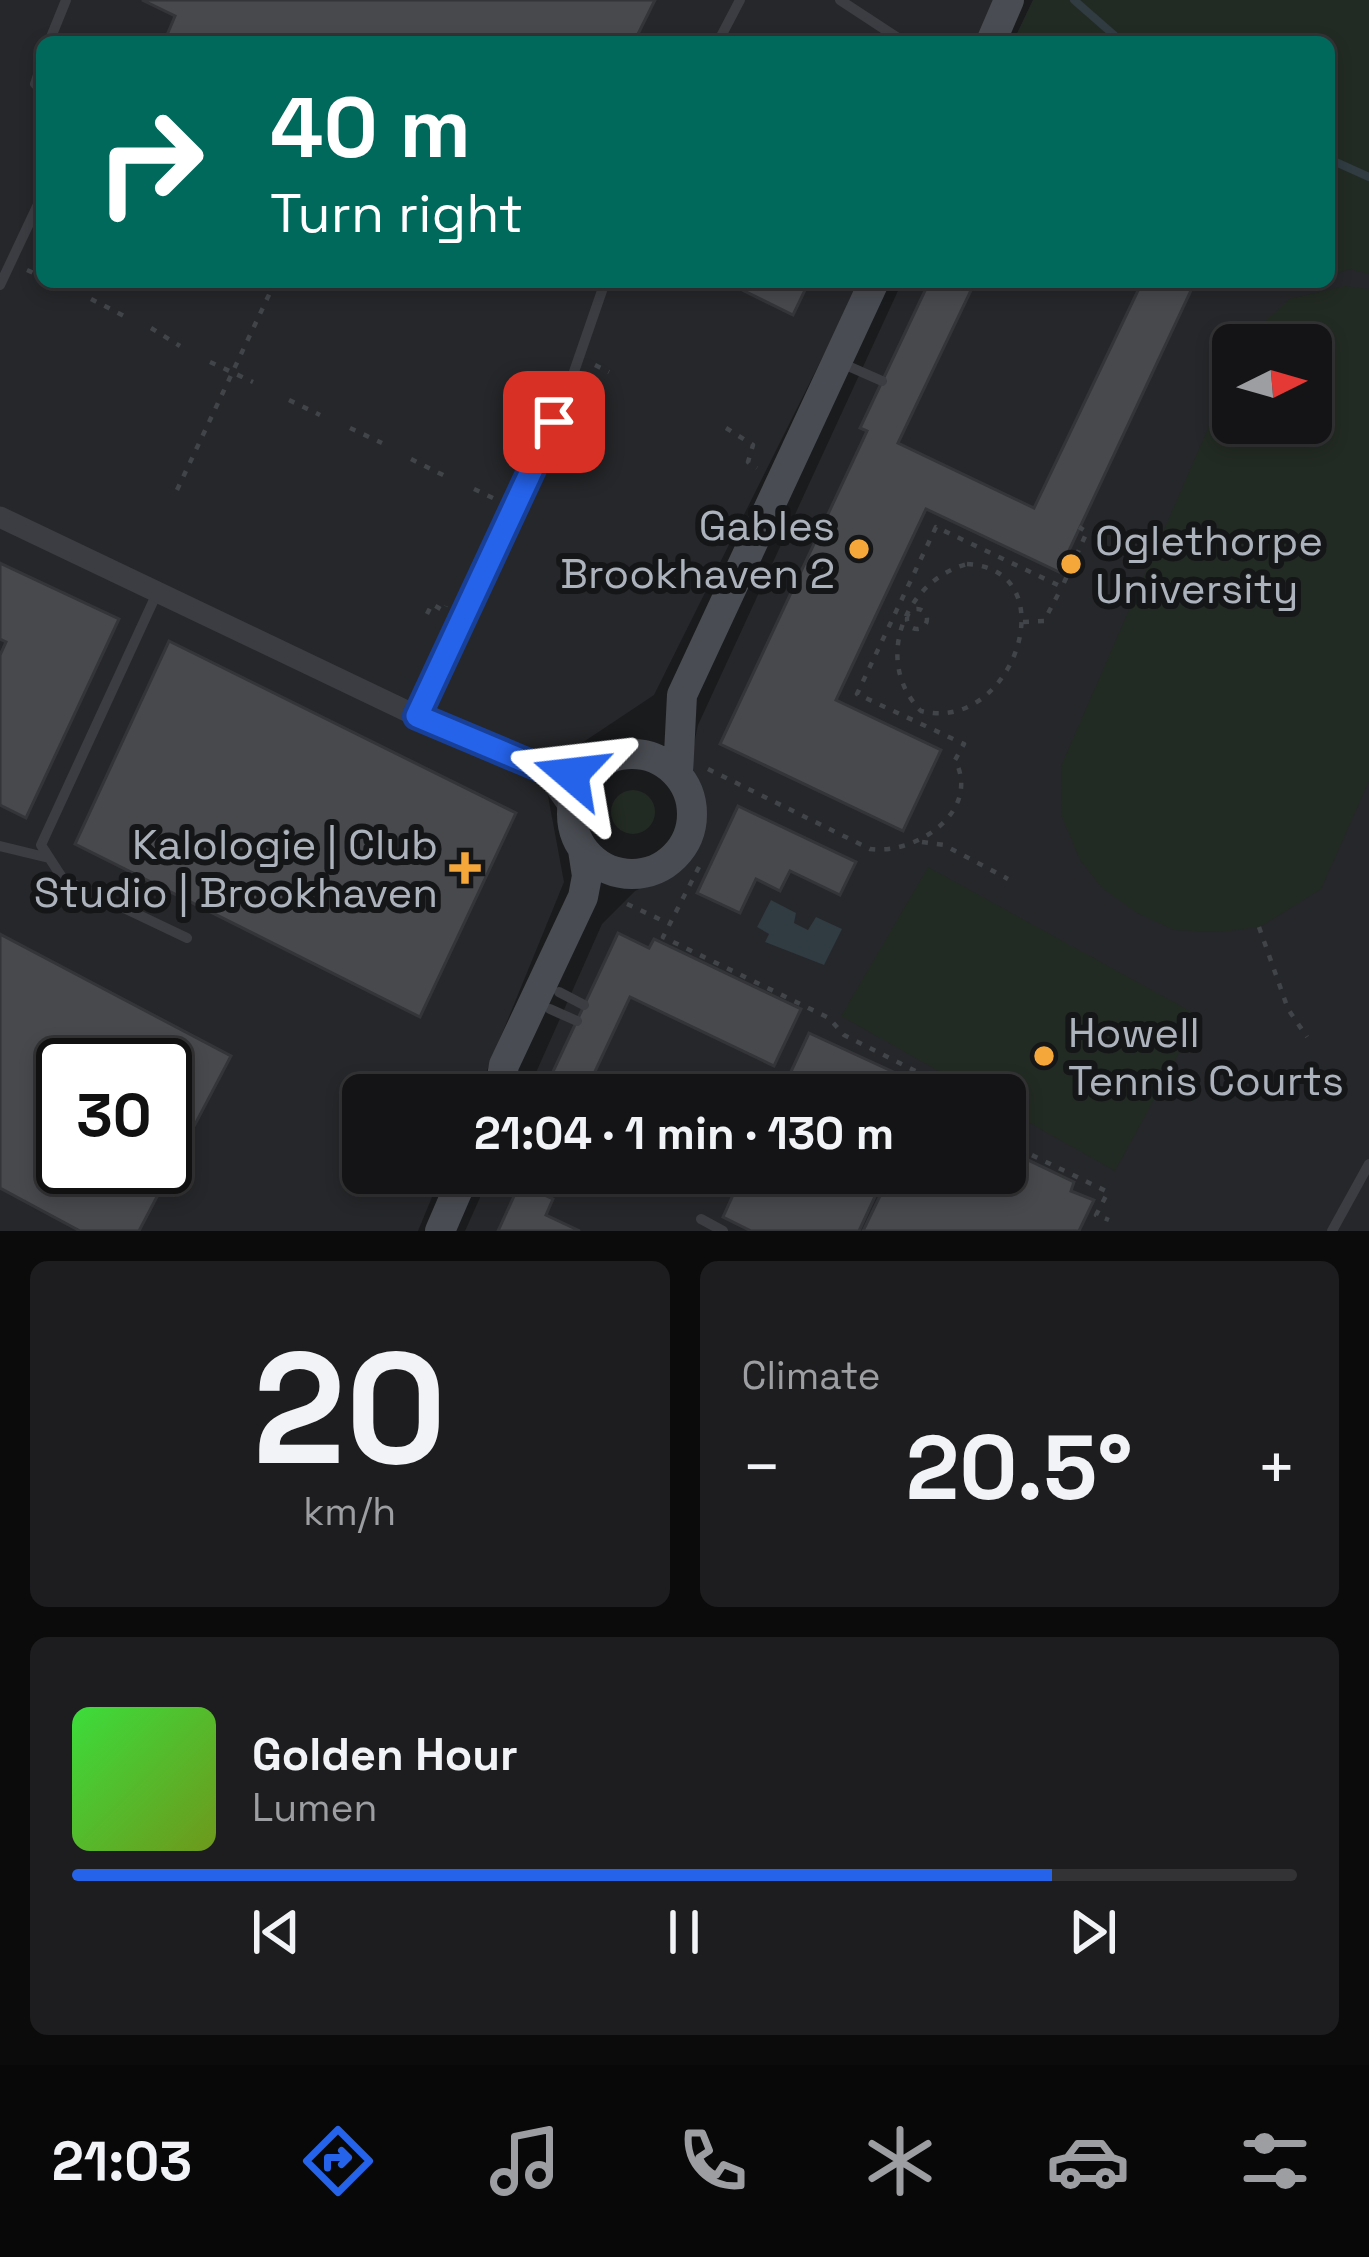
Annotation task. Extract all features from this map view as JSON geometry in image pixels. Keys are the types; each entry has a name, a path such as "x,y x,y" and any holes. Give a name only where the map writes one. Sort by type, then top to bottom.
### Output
{"street":[{"path":"994,36 1009,0"},
{"path":"518,1074 567,1007 600,907 670,862 691,830 693,772 680,711 682,695 871,288"},
{"path":"0,517 417,716 543,769 587,773"},
{"path":"639,754 680,711"},
{"path":"572,811 587,773 603,761 639,754 693,772"},
{"path":"502,1074 583,897 587,876 572,811 543,769"},
{"path":"583,850 630,890"},
{"path":"440,1231 456,1194"}],"lane":[{"path":"51,36 66,0"},
{"path":"721,36 740,0"},
{"path":"841,0 895,36"},
{"path":"0,285 36,209"},
{"path":"417,716 558,412 603,288"},
{"path":"836,360 882,382"},
{"path":"157,592 41,845 64,879 187,938"},
{"path":"0,846 50,858"},
{"path":"1332,1231 1369,1164"},
{"path":"701,1219 723,1231"}],"path":[{"path":"27,270 36,274"},
{"path":"178,490 271,288"},
{"path":"91,298 124,316"},
{"path":"151,328 180,346"},
{"path":"210,362 253,382"},
{"path":"595,365 608,372"},
{"path":"289,400 320,415"},
{"path":"350,428 382,443"},
{"path":"726,428 748,438 753,446 748,462 757,468"},
{"path":"411,459 445,476"},
{"path":"474,489 495,499"},
{"path":"693,772 870,849 889,852 922,842 940,828 953,806 961,782 955,760 964,744 857,694 903,612 936,527 1062,587"},
{"path":"1021,622 1045,621 1087,532 1079,527"},
{"path":"995,568 1000,557"},
{"path":"967,564 995,568 1018,595 1021,622 1013,659 987,694 954,714 921,711 901,682 903,612 938,574 967,564"},
{"path":"427,614 432,604 444,611"},
{"path":"916,722 921,711"},
{"path":"922,842 944,845 1008,879"},
{"path":"699,867 663,938 830,1018 844,1035 921,1074"},
{"path":"630,890 670,924"},
{"path":"1259,927 1288,1009 1307,1037"},
{"path":"1026,1152 1108,1192 1096,1215 1108,1220"}],"shaded area":[{"path":"0,0 998,0 981,36 36,36 36,288 857,288 654,695 543,769 564,882 486,1074 342,1074 342,1194 433,1194 418,1231 0,1231"},
{"name":"Oglethorpe University","path":"1033,0 1369,0 1369,1231 465,1231 482,1194 1026,1194 1026,1074 535,1074 602,924 635,891 676,872 699,837 702,811 691,757 698,725 899,288 1335,288 1335,36 1016,36"},
{"path":"1033,0 1369,0 1369,274 1349,269 1335,275 1335,36 1016,36"},
{"path":"1345,286 1369,289 1369,781 1321,889 1260,927 1174,930 1137,913 1102,888 1080,860 1062,817 1061,766 1212,419 1212,444 1332,444 1332,324 1262,324 1289,299"},
{"path":"633,790 649,796 655,812 649,828 633,834 617,828 611,812 617,796"},
{"name":"Howell Tennis Courts","path":"928,867 1199,1016 1115,1171 1026,1121 1026,1074 944,1074 841,1016"},
{"path":"771,900 796,913 794,923 808,930 816,917 842,929 824,965 765,942 769,934 757,927"}],"building":[{"path":"142,0 655,0 637,36 167,36 175,16"},
{"path":"738,288 806,288 793,315"},
{"name":"Gables Brookhaven 2","path":"926,288 972,288 898,443 1034,508 1139,288 1192,288 1059,572 926,509 836,700 941,750 903,831 720,744 867,431 860,428"},
{"path":"0,563 119,619 26,818 0,805 0,655 6,642 0,639"},
{"path":"169,641 516,813 420,1017 75,844"},
{"path":"738,806 856,862 840,895 790,871 780,891 756,879 740,913 697,893"},
{"path":"618,933 649,948 654,939 801,1009 774,1066 630,997 594,1074 552,1074"},
{"path":"0,934 231,1056 192,1130 192,1038 36,1038 36,1194 158,1194 139,1231 80,1231 0,1188"},
{"path":"809,1033 898,1074 790,1074"},
{"path":"1026,1159 1074,1182 1071,1191 1094,1200 1079,1231 863,1231 881,1194 1026,1194"},
{"path":"509,1194 542,1194 553,1199 546,1215 580,1231 498,1231 514,1196"},
{"path":"733,1194 876,1194 859,1231 751,1231 723,1217"}],"waterway":[{"path":"1074,0 1115,36"},
{"path":"1335,162 1369,177"}],"place":[{"name":"Gables Brookhaven 2","path":"859,549"},
{"name":"Oglethorpe University","path":"1071,564"},
{"name":"Kalologie | Club Studio | Brookhaven","path":"465,868"},
{"name":"Howell Tennis Courts","path":"1044,1056"}],"route":[{"path":"554,422 417,716 543,769 571,774"}]}
